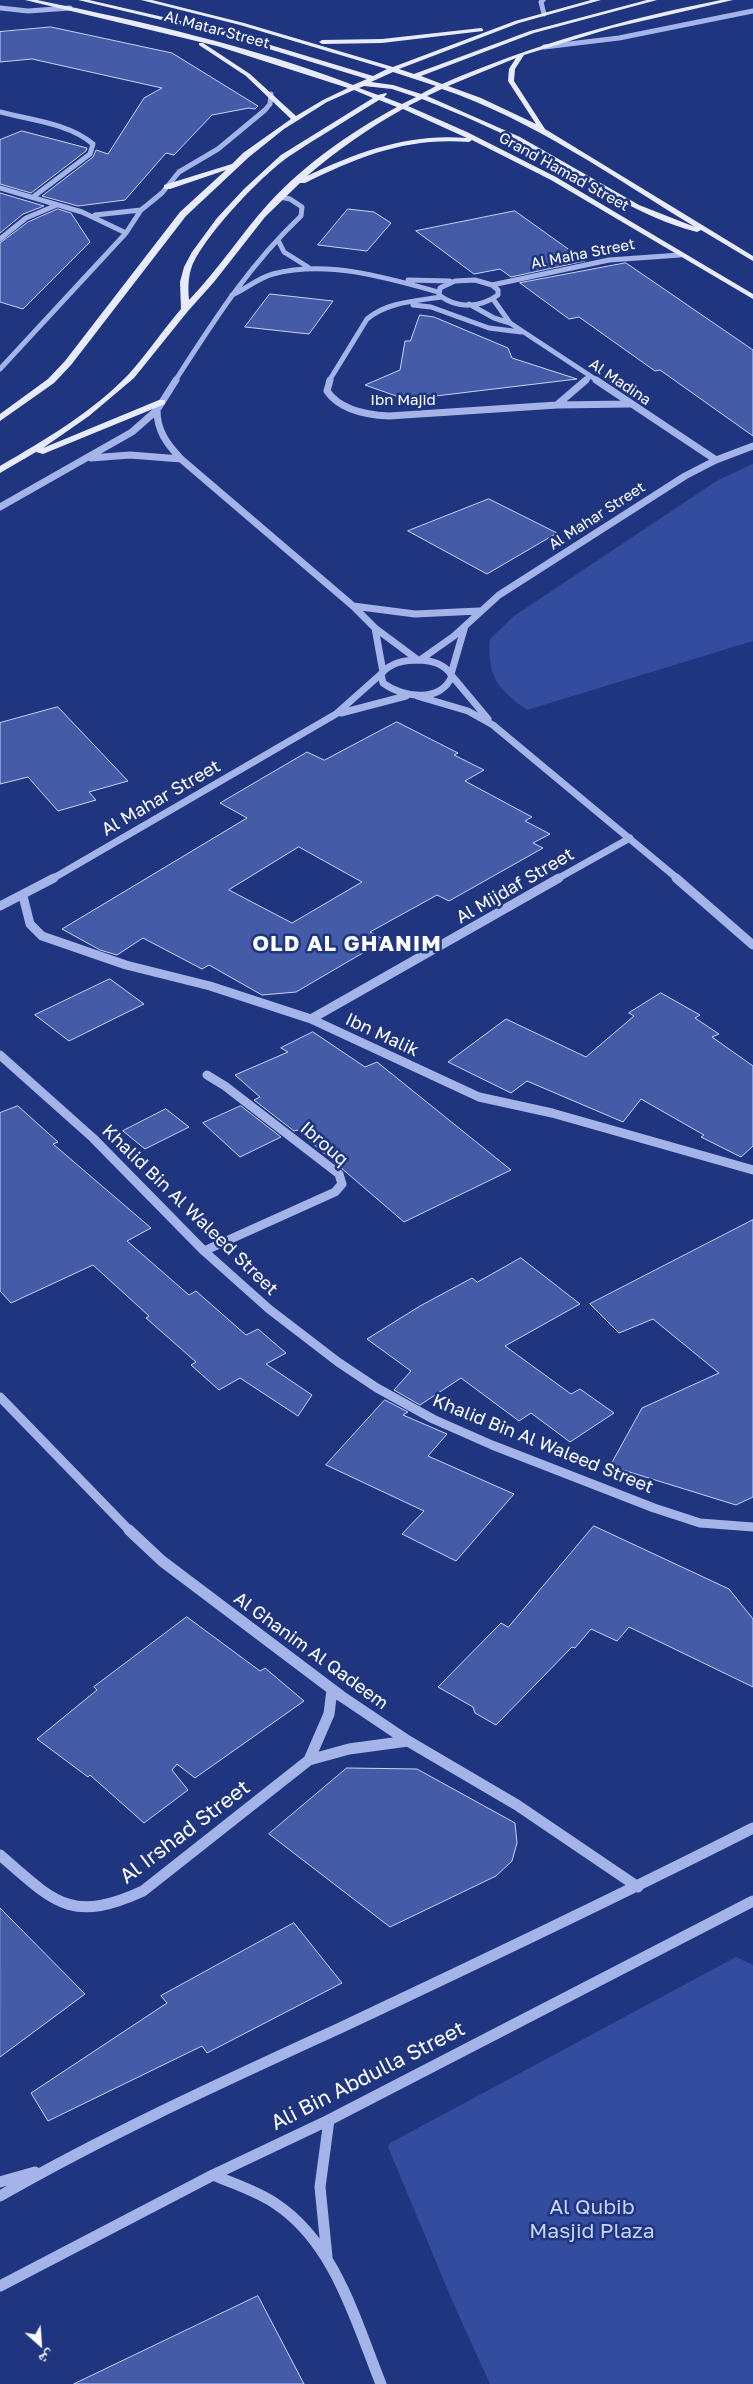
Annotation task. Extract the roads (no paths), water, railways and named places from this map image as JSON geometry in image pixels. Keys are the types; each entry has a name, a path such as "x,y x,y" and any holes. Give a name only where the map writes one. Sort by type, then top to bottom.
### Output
{"main road":[{"name":"Al Matar Street","path":"28,0 184,34 280,61 354,86"},
{"path":"81,0 222,32 395,86 513,136 638,209 658,218 709,233"},
{"name":"Al Matar Street","path":"144,0 295,39 394,68"},
{"path":"0,417 50,381 68,363 167,233 188,209 236,165 295,119 354,86 394,68 501,28 544,14 598,0"},
{"path":"185,308 184,282 188,267 196,252 220,220 252,185 284,157 395,86 416,76 532,32 654,0"},
{"path":"0,470 61,432 130,376 185,308 214,278 235,247 280,197 343,143 402,108 445,86 522,54 615,25 730,0"},
{"path":"295,39 367,42 501,28"},
{"path":"184,34 228,60 271,94 295,119"},
{"path":"522,54 512,68 511,81 546,134"},
{"path":"394,68 399,76 395,86 394,97 402,108"},
{"name":"Grand Hamad Street","path":"394,68 504,110 753,259"},
{"path":"354,86 377,84 423,88 445,86"},
{"name":"Grand Hamad Street","path":"354,86 482,142 589,199 753,297"},
{"path":"289,188 344,160 383,146 432,138 482,142"},
{"path":"167,187 236,165"},
{"path":"16,460 90,433 162,402"}],"street":[{"path":"543,0 541,2 544,14"},
{"name":"Al Matar Street","path":"0,8 28,11 70,8"},
{"path":"541,47 620,38 753,11"},
{"path":"0,369 126,233 141,210 167,187 179,172 218,149 265,110 270,104 271,94"},
{"path":"0,112 73,132 89,139 93,144 90,154 33,197"},
{"path":"0,117 6,114"},
{"path":"0,188 106,221 126,233"},
{"path":"0,507 132,432 157,410 230,296 278,240 298,220 302,212 298,203 280,197"},
{"path":"0,240 26,218 57,205"},
{"path":"89,215 141,210"},
{"path":"278,240 284,252 311,268"},
{"name":"Al Maha Street","path":"492,285 607,260 650,255 680,255"},
{"path":"230,296 263,277 311,268 398,280 475,280 492,285 498,290 498,295 493,299 469,304 458,304 440,295 398,280"},
{"path":"440,295 440,288 455,281"},
{"name":"Ibn Majid","path":"440,295 379,310 367,319 329,382 327,391 333,400 357,412 389,416 557,405 630,404"},
{"name":"Al Madina","path":"493,299 510,323"},
{"name":"Al Madina","path":"469,304 494,318 510,323 716,460"},
{"path":"395,305 431,307 489,328 524,332"},
{"path":"557,405 570,396 589,377"},
{"path":"157,410 158,431 164,441 181,459 354,606 375,628 419,660"},
{"name":"Al Mahar Street","path":"419,660 454,636 479,611 499,595 686,476 716,460 753,446"},
{"path":"89,458 130,455 181,459"},
{"path":"354,606 415,614 479,611"},
{"path":"417,696 443,690 448,686 463,638 465,625"},
{"path":"375,628 382,673 381,679 387,687 408,695 468,711 493,725 630,838 753,945"},
{"path":"382,673 400,662 419,660 440,664 452,675 493,725"},
{"name":"Al Mahar Street","path":"0,906 23,896 336,714 382,673"},
{"name":"Al Mahar Street","path":"336,714 408,695"},
{"name":"Al Mijdaf Street","path":"310,1019 630,838"},
{"name":"Ibn Malik","path":"23,896 30,924 42,936 126,965 210,986 310,1019 479,1097 552,1113 688,1150 753,1170"},
{"name":"Khalid Bin Al Waleed Street","path":"0,1055 93,1138 204,1251 268,1309 338,1362 377,1388 433,1419 492,1445 654,1508 700,1523 753,1527"},
{"name":"Ibrouq","path":"204,1251 335,1192 342,1184 339,1174 207,1075"},
{"name":"Al Ghanim Al Qadeem","path":"0,1397 120,1522 162,1561 332,1690 408,1741 517,1806 638,1887"},
{"path":"309,1760 329,1714 332,1690"},
{"path":"309,1760 349,1749 408,1741"},
{"name":"Al Irshad Street","path":"0,1855 49,1898 72,1907 96,1908 121,1903 143,1891 309,1760"},
{"path":"0,2196 47,2169 145,2118 638,1887 753,1828"},
{"name":"Ali Bin Abdulla Street","path":"0,2286 213,2175 329,2120 753,1901"},
{"path":"327,2257 320,2187 329,2120"},
{"path":"0,2182 47,2169"},
{"path":"213,2175 278,2205 305,2228 327,2257 381,2384"}],"district":[{"name":"OLD AL GHANIM","path":"347,944"}],"park label":[{"name":"Al Qubib Masjid Plaza","path":"592,2219"}]}
